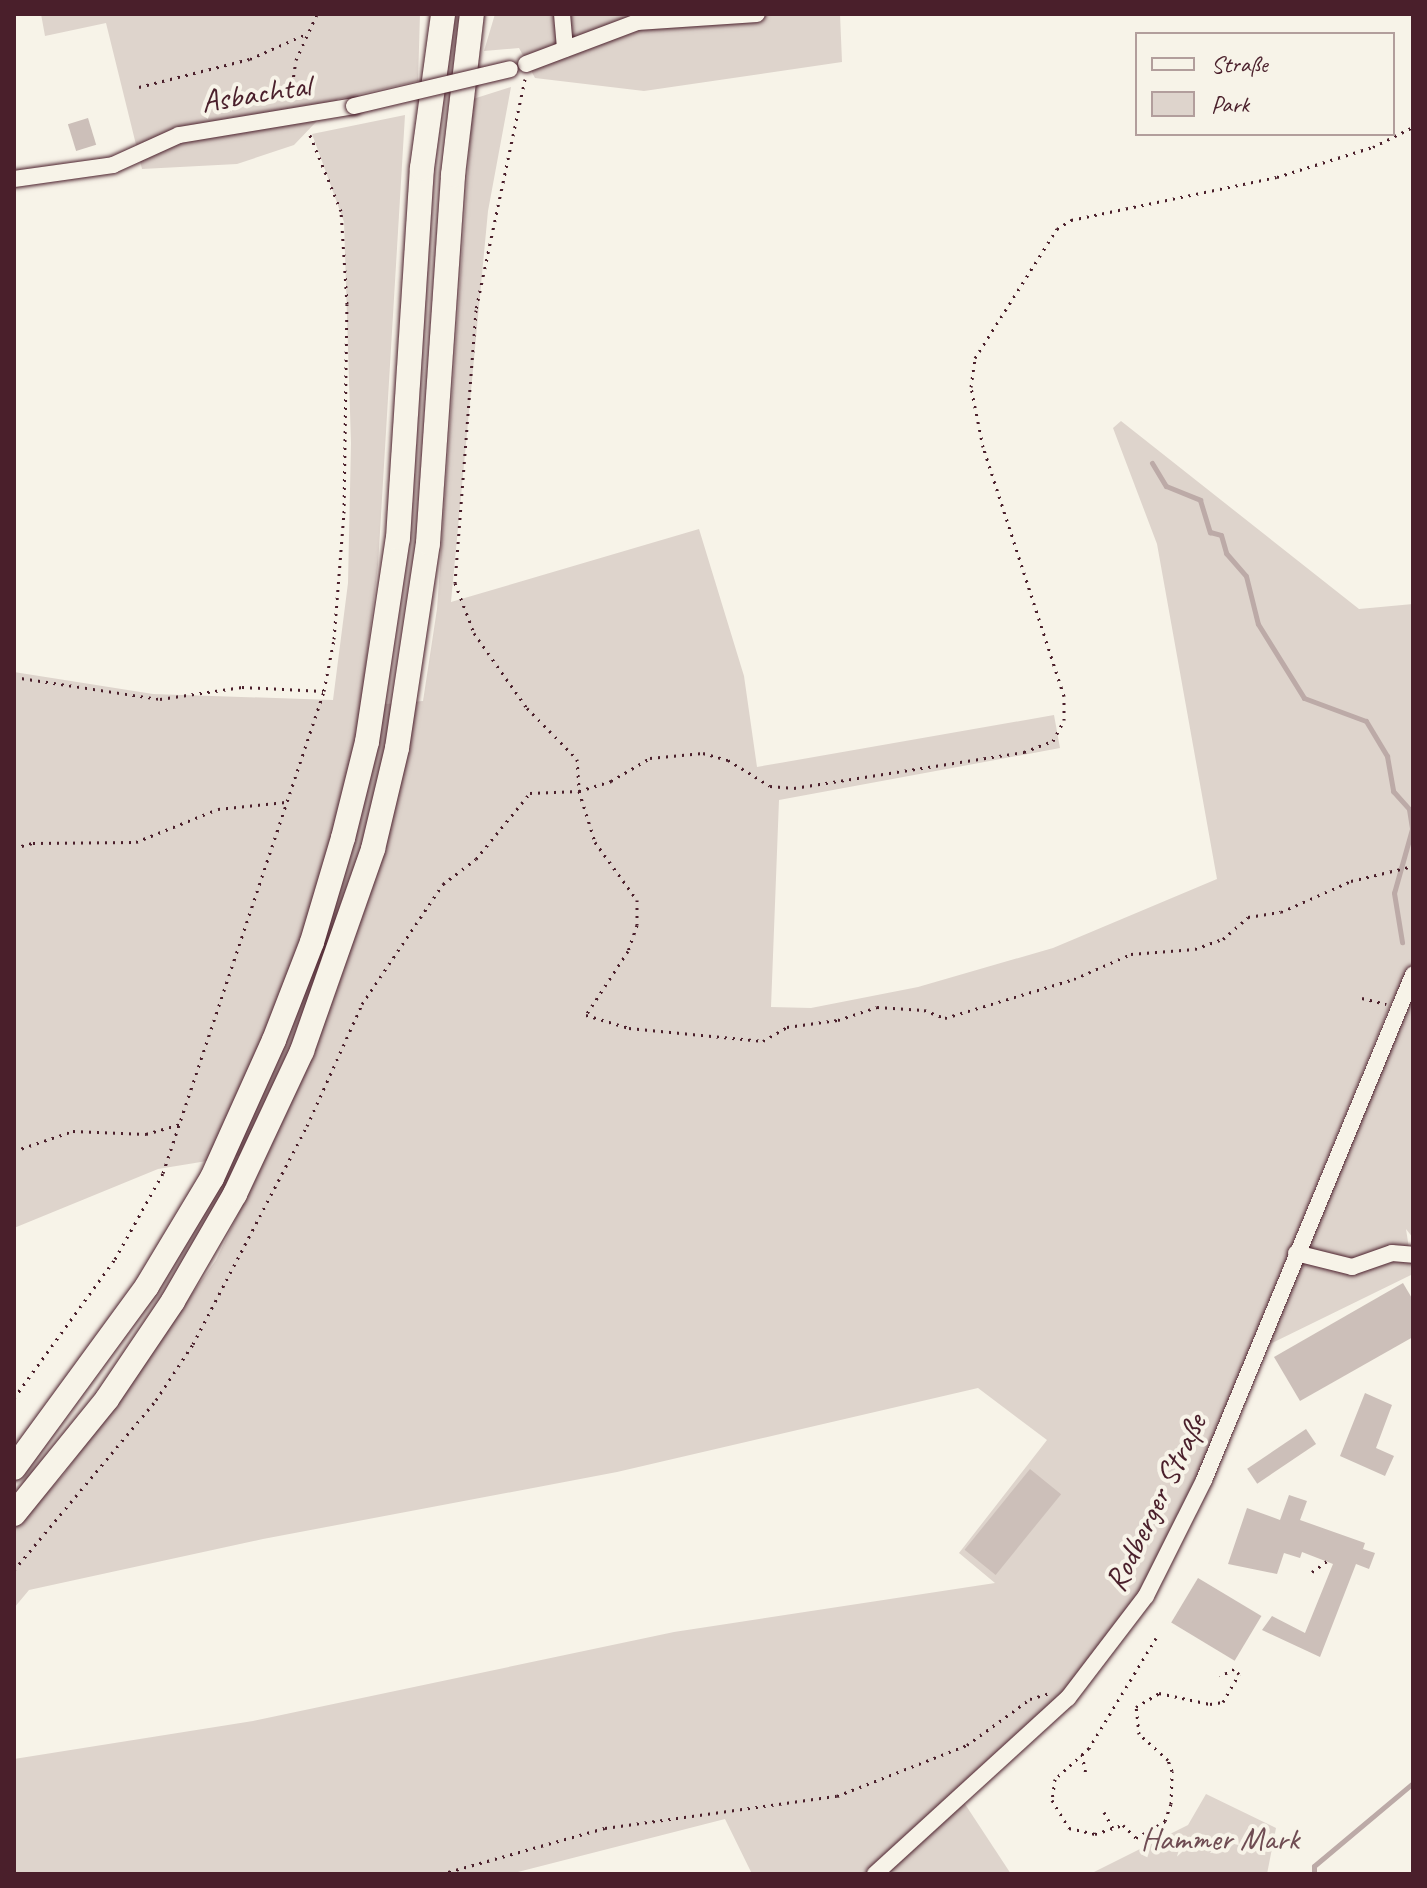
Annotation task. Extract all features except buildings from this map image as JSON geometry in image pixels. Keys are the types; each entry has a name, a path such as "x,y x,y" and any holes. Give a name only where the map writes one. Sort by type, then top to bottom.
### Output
{"highway":[{"path":"14,1468 138,1298 212,1178 274,1040 312,942 343,838 367,742 398,538 422,168 443,14"},
{"path":"14,1514 107,1399 173,1301 235,1194 302,1051 373,849 397,748 428,543 453,175 472,14"}],"street":[{"path":"562,14 565,49"},
{"name":"Asbachtal","path":"14,179 113,165 179,135 354,106 518,66 637,22 757,14"},
{"name":"Rodberger Straße","path":"875,1874 1068,1698 1111,1634 1158,1574 1198,1492 1395,1007 1413,975"},
{"path":"1296,1253 1352,1267 1392,1253 1413,1255"}],"path":[{"path":"14,1398 115,1259 163,1173 182,1124 324,691 334,639 344,513 347,304 341,211 304,116 292,105 289,88 304,35 317,14"},
{"path":"139,87 250,59 304,35"},
{"path":"518,66 505,189 476,310 455,583 474,633 527,708 577,759 579,791 595,842 623,876 637,913 628,951 586,1015 606,1025 677,1035 728,1034 763,1041 787,1027 838,1020 877,1007 924,1010 945,1018 1074,979 1131,954 1195,949 1223,939 1248,917 1281,912 1351,881 1413,866"},
{"path":"14,1570 156,1400 193,1344 307,1126 362,1004 443,884 476,859 530,793 579,791 611,781 650,758 703,753 728,760 770,786 794,788 1024,752 1053,741 1064,720 1064,696 983,447 971,387 975,358 1046,242 1071,220 1277,177 1373,147 1413,127"},
{"path":"14,677 160,699 242,687 324,691"},
{"path":"14,848 33,843 136,842 218,809 288,802"},
{"path":"1362,998 1395,1007"},
{"path":"14,1151 85,1129 146,1134 182,1124"},
{"path":"1312,1572 1327,1561"},
{"path":"1156,1638 1082,1754 1055,1779 1055,1809 1069,1828 1082,1834 1123,1825 1136,1838 1152,1833 1165,1821 1171,1804 1168,1760 1139,1734 1136,1707 1159,1693 1210,1704 1223,1702 1239,1674 1234,1669 1220,1676"},
{"path":"441,1874 605,1828 837,1796 967,1745 1041,1694 1068,1698"},
{"path":"1082,1754 1086,1775"},
{"path":"1104,1812 1113,1828"}],"green space":[{"path":"41,14 420,14 418,81 338,99 294,145 237,164 142,169 106,23 45,36"},
{"path":"495,14 840,14 842,62 644,91 535,78 519,48 484,51"},
{"path":"511,87 488,211 451,602 699,529 744,676 757,767 1054,715 1060,748 779,800 771,1007 811,1008 918,987 1053,948 1217,879 1157,544 1113,428 1121,421 1359,609 1413,604 1413,961 1391,1003 1162,1562 1076,1687 872,1874 752,1874 725,1819 510,1874 14,1874 14,1759 253,1721 674,1632 995,1583 959,1553 1047,1440 978,1388 617,1472 263,1539 29,1590 14,1608 14,1529 64,1474 216,1260 268,1151 158,1169 14,1228 14,672 153,694 333,700 348,583 351,443 344,222 312,134 405,115 378,565 361,706 423,701 437,609 473,99"},
{"path":"1413,993 1413,1238 1406,1229 1413,1274 1262,1348"},
{"name":"Hammer Mark","path":"1206,1794 1276,1828 1267,1874 1090,1874 1188,1825"},
{"path":"963,1801 1011,1874 882,1874"}],"waterway":[{"path":"1152,463 1166,486 1200,500 1210,532 1221,535 1226,553 1246,576 1258,624 1304,698 1366,721 1387,756 1393,791 1409,809 1412,829 1394,893 1402,942"},
{"path":"1314,1874 1314,1866 1413,1783"}]}
